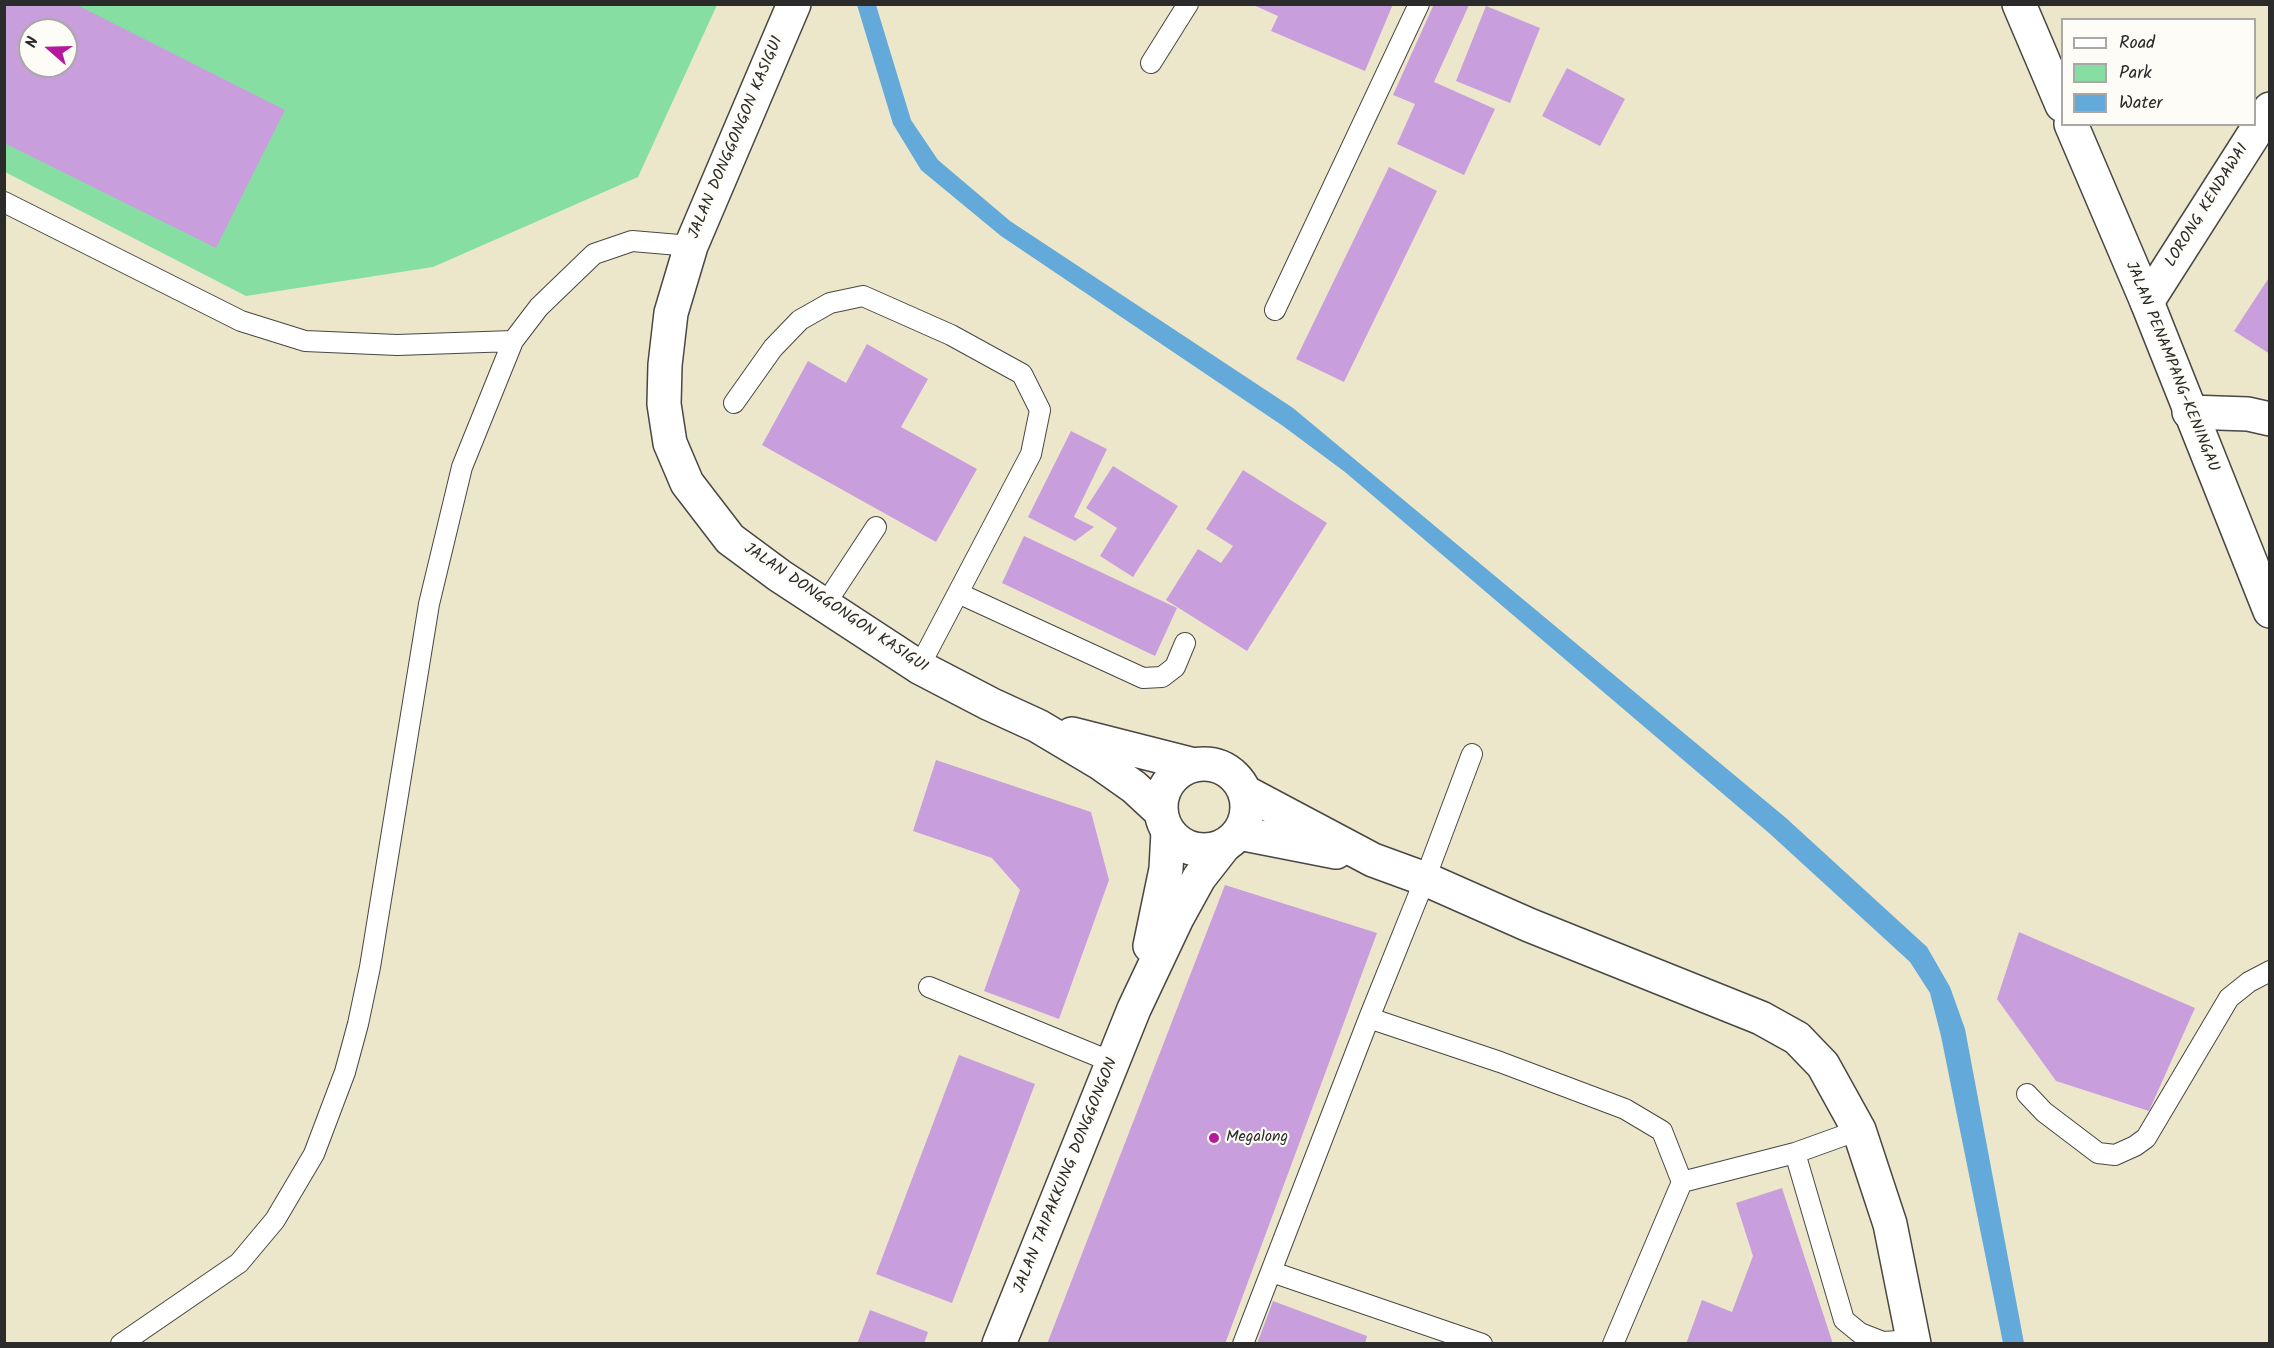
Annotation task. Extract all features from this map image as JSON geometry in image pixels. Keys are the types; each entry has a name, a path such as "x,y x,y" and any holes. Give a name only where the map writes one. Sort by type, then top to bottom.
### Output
{"street":[{"name":"JALAN DONGGONGON KASIGUI","path":"794,4 691,246 671,313 665,365 664,404 670,443 687,483 730,538 780,576 919,667 1038,726"},
{"path":"2019,4 2061,103"},
{"name":"LORONG KENDAWAI","path":"2147,302 2270,109"},
{"name":"JALAN PENAMPANG-KENINGAU","path":"2072,126 2147,302 2270,611"},
{"path":"2189,412 2248,414 2270,419"},
{"path":"1038,726 1194,765"},
{"path":"1038,726 1100,763 1134,787 1182,845 1199,851 1212,851 1232,839 1246,820 1248,806 1245,792 1235,777 1219,766 1194,765 1182,769 1173,777 1161,800 1165,822"},
{"path":"1245,792 1373,860 1425,879 1529,926 1761,1017 1797,1038 1823,1065 1859,1131 1890,1224 1914,1342"},
{"name":"JALAN TAIPAKKUNG DONGGONGON","path":"1134,1009 1166,869 1165,822"},
{"path":"1232,839 1373,860"},
{"name":"JALAN TAIPAKKUNG DONGGONGON","path":"999,1344 1134,1009 1193,888 1232,839"}],"lane":[{"path":"1152,63 1188,4"},
{"path":"1275,310 1419,4"},
{"path":"4,202 242,321 305,341 397,345 513,341"},
{"path":"121,1344 239,1263 274,1220 314,1154 345,1072 358,1024 376,932 429,604 462,467 513,341 539,307 594,254 632,241 691,246"},
{"path":"734,403 773,348 800,320 830,303 863,296 951,335 1022,374 1040,410 1031,454 919,667"},
{"path":"824,606 876,527"},
{"path":"958,593 1143,678 1162,676 1174,667 1185,643"},
{"path":"1243,1344 1472,754"},
{"path":"2027,1094 2044,1112 2098,1153 2115,1155 2135,1146 2146,1138 2229,998 2248,982 2270,971"},
{"path":"929,987 1112,1062"},
{"path":"1369,1018 1479,1055 1625,1109 1662,1131 1682,1182 1614,1344"},
{"path":"1682,1182 1795,1153 1859,1131"},
{"path":"1795,1153 1844,1320 1860,1332 1883,1342 1914,1342"},
{"path":"1272,1272 1482,1344"}],"green space":[{"path":"4,5 717,5 638,177 433,267 246,296 5,172"}],"water":[{"path":"857,5 876,5 911,120 938,160 1010,221 1293,408 1786,818 1927,947 1950,987 1965,1029 2024,1343 2003,1343 1941,1036 1930,993 1910,962 1769,833 1345,472 1283,426 1001,236 921,170 893,124"}],"building":[{"path":"4,4 75,4 285,110 216,248 4,143"},
{"path":"1251,4 1393,4 1365,71 1271,31 1278,16"},
{"path":"1434,4 1469,5 1434,82 1495,109 1464,175 1397,144 1415,104 1393,95"},
{"path":"1486,6 1540,28 1510,103 1456,81"},
{"path":"1567,68 1625,99 1600,146 1542,116"},
{"path":"1389,167 1437,191 1344,382 1296,359"},
{"path":"2270,276 2270,354 2234,331"},
{"path":"867,344 928,379 901,427 977,469 936,542 762,445 808,361 846,383"},
{"path":"1071,431 1107,449 1074,517 1094,527 1075,541 1028,517"},
{"path":"1113,466 1178,506 1133,577 1100,556 1117,528 1086,508"},
{"path":"1243,470 1327,523 1247,651 1166,600 1198,549 1221,563 1233,546 1206,529"},
{"path":"1024,536 1177,608 1155,656 1002,583"},
{"path":"936,760 1091,812 1109,880 1059,1019 984,991 1020,890 992,858 913,831"},
{"name":"Megalong","path":"1225,885 1377,933 1225,1344 1047,1344"},
{"path":"2019,932 2195,1008 2149,1111 2056,1081 1997,999"},
{"path":"959,1055 1035,1084 952,1303 876,1274"},
{"path":"1782,1188 1833,1344 1686,1344 1702,1300 1732,1312 1753,1256 1736,1203"},
{"path":"1273,1301 1367,1336 1365,1344 1257,1344"},
{"path":"870,1310 928,1332 924,1344 857,1344"}],"place":[{"name":"Megalong","path":"1214,1138"}]}
